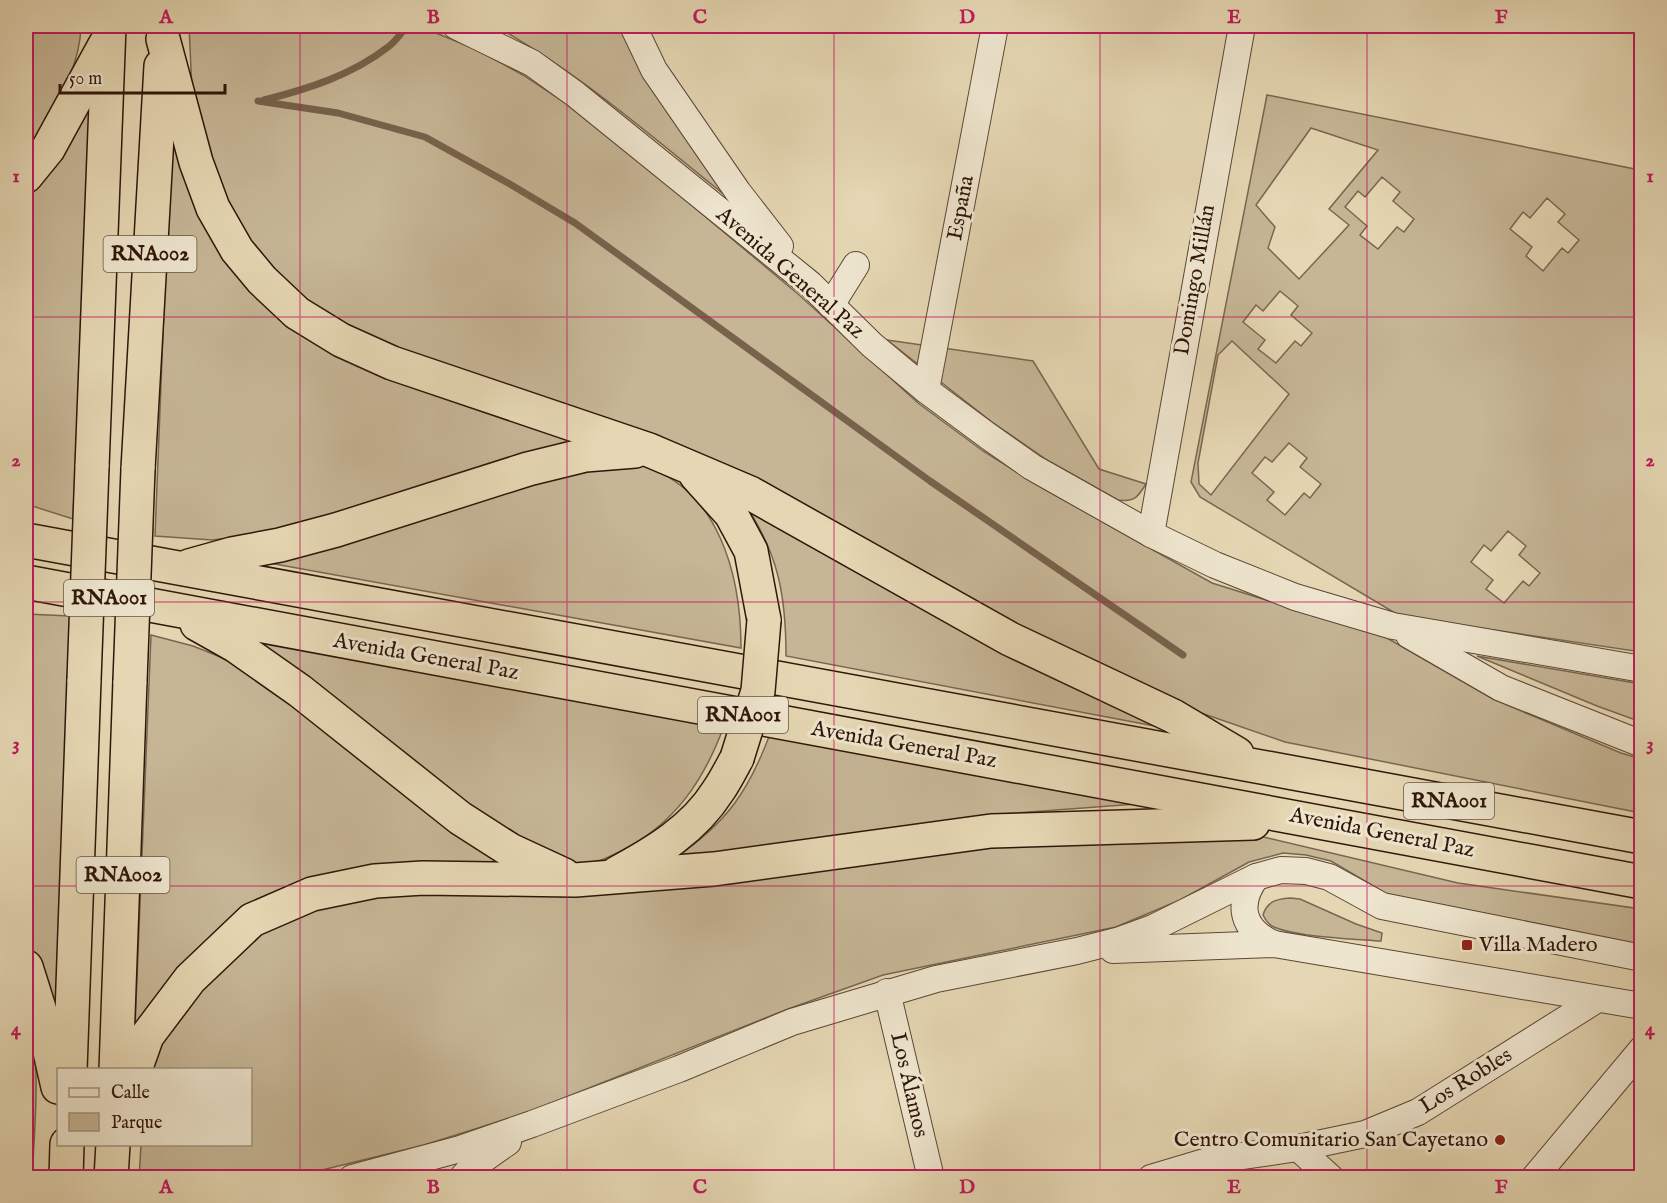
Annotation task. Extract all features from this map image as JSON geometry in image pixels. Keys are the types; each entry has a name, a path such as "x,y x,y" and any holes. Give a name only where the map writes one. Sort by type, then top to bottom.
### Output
{"highway":[{"path":"26,176 48,149 108,32"},
{"name":"RNA002","path":"70,1068 108,32"},
{"path":"163,32 196,162 213,208 243,257 262,280 297,313 341,340 392,363 649,450 767,502 1010,639 1173,716 1257,766"},
{"name":"RNA002","path":"116,1068 138,469 163,32"},
{"path":"182,568 336,530 528,469 585,455 649,450"},
{"path":"607,878 649,856 686,829 717,793 737,758 758,691 764,620 751,551 731,514 688,467"},
{"path":"26,525 59,546"},
{"name":"Avenida General Paz","path":"26,540 1641,837"},
{"name":"Avenida General Paz","path":"32,585 1641,882"},
{"path":"174,611 236,646 300,691 460,818 510,850 575,880"},
{"path":"136,1068 147,1036 190,979 252,920 312,894 375,881 423,878 575,880 714,869 991,831 1311,820"},
{"path":"26,967 43,1021 57,1083"}],"street":[{"name":"Avenida General Paz","path":"456,26 532,63 575,94 810,284 872,345 926,390 1032,467 1151,534 1215,565 1295,597 1393,626 1641,669"},
{"path":"633,26 654,70 738,192 810,284"},
{"name":"España","path":"926,390 996,26"},
{"name":"Domingo Millán","path":"1151,534 1242,26"},
{"path":"831,304 856,265"},
{"name":"Avenida General Paz","path":"1393,626 1502,688 1641,744"},
{"path":"352,1178 460,1149 532,1124 679,1069 792,1022 887,992 936,979 1077,951 1154,928 1256,877 1281,870 1306,871 1329,877 1382,906 1641,958"},
{"path":"1256,877 1248,889 1244,902 1245,916 1251,929 1261,939 1274,944 1641,1006"},
{"path":"1077,951 1274,944"},
{"name":"Los Álamos","path":"887,992 931,1178"},
{"name":"Los Robles","path":"1151,1178 1208,1161 1298,1149 1365,1134 1418,1112 1596,1000"},
{"path":"1534,1178 1641,1049"},
{"path":"462,1178 471,1168 532,1124"},
{"path":"1298,1149 1331,1178"}],"green space":[{"path":"26,26 81,26 79,44 69,78 26,158"},
{"path":"189,26 419,26 475,49 523,75 568,105 659,178 798,294 918,403 983,451 1044,489 1212,583 1387,638 1493,699 1621,753 1641,759 1641,813 1285,742 1181,706 1090,666 658,435 403,354 305,303 275,276 223,202 192,90"},
{"path":"495,26 619,26 643,75 730,199 587,86 557,64"},
{"path":"1267,95 1635,169 1638,145 1641,146 1642,509 1637,514 1642,518 1641,587 1637,592 1641,596 1639,608 1641,611 1641,652 1400,616 1200,497 1191,482","holes":["1311,128 1378,150 1329,209 1349,225 1299,279 1268,248 1275,227 1256,205","1382,177 1400,192 1393,201 1414,219 1404,232 1397,227 1378,249 1360,235 1367,226 1345,207 1358,191 1365,197","1547,198 1565,214 1558,222 1579,240 1568,253 1562,248 1543,271 1526,256 1532,247 1510,229 1523,212 1530,218","1280,291 1298,306 1291,315 1312,333 1301,346 1295,341 1276,363 1258,349 1265,340 1243,322 1256,305 1263,311","1232,341 1289,394 1211,495 1199,484 1198,463 1218,355","1289,443 1307,458 1300,467 1321,484 1310,498 1304,493 1285,515 1267,500 1274,492 1252,473 1265,457 1272,462","1508,531 1526,546 1519,555 1540,573 1529,586 1523,581 1504,603 1486,589 1493,580 1471,562 1484,545 1491,551"]},
{"path":"90,104 73,519 26,504 26,196 60,158"},
{"path":"172,107 262,298 592,442 268,533 212,540 155,536"},
{"path":"887,340 1033,361 1099,469 1146,484 1135,498 1118,500 1047,460 992,422"},
{"path":"640,465 667,476 689,493 707,514 730,564 740,620 741,648 258,561 587,466"},
{"path":"747,507 1165,728 786,656 784,615 778,578 767,543"},
{"path":"26,614 70,616 55,1022 34,953 26,938"},
{"path":"151,635 193,646 243,666 518,867 309,882 135,1027"},
{"path":"241,639 724,726 697,782 672,814 657,828 607,858 587,863 574,862 516,842"},
{"path":"1477,656 1641,684 1641,722 1597,706"},
{"path":"770,734 1150,803 991,815 676,857 709,831 734,804 754,772"},
{"path":"1247,833 1458,883 1641,909 1641,947 1387,894 1331,861 1306,855 1283,853 1249,862 1180,900 1116,927 883,975 788,1009 526,1113 424,1145 318,1171 267,1177 139,1178 141,1146 252,1146 252,1068 152,1068 159,1045 199,988 258,933 315,906 374,894 997,842"},
{"path":"1300,899 1382,933 1381,941 1294,933 1270,925 1263,915 1267,907 1277,900"},
{"path":"26,1001 36,1066 32,1178 26,1177"}],"waterway":[{"path":"264,100 313,86 360,66 391,45 407,26"},
{"path":"258,101 338,113 425,137 575,223 930,481 1183,655"}],"place":[{"name":"Villa Madero","path":"1467,945"},
{"name":"Centro Comunitario San Cayetano","path":"1500,1140"}]}
